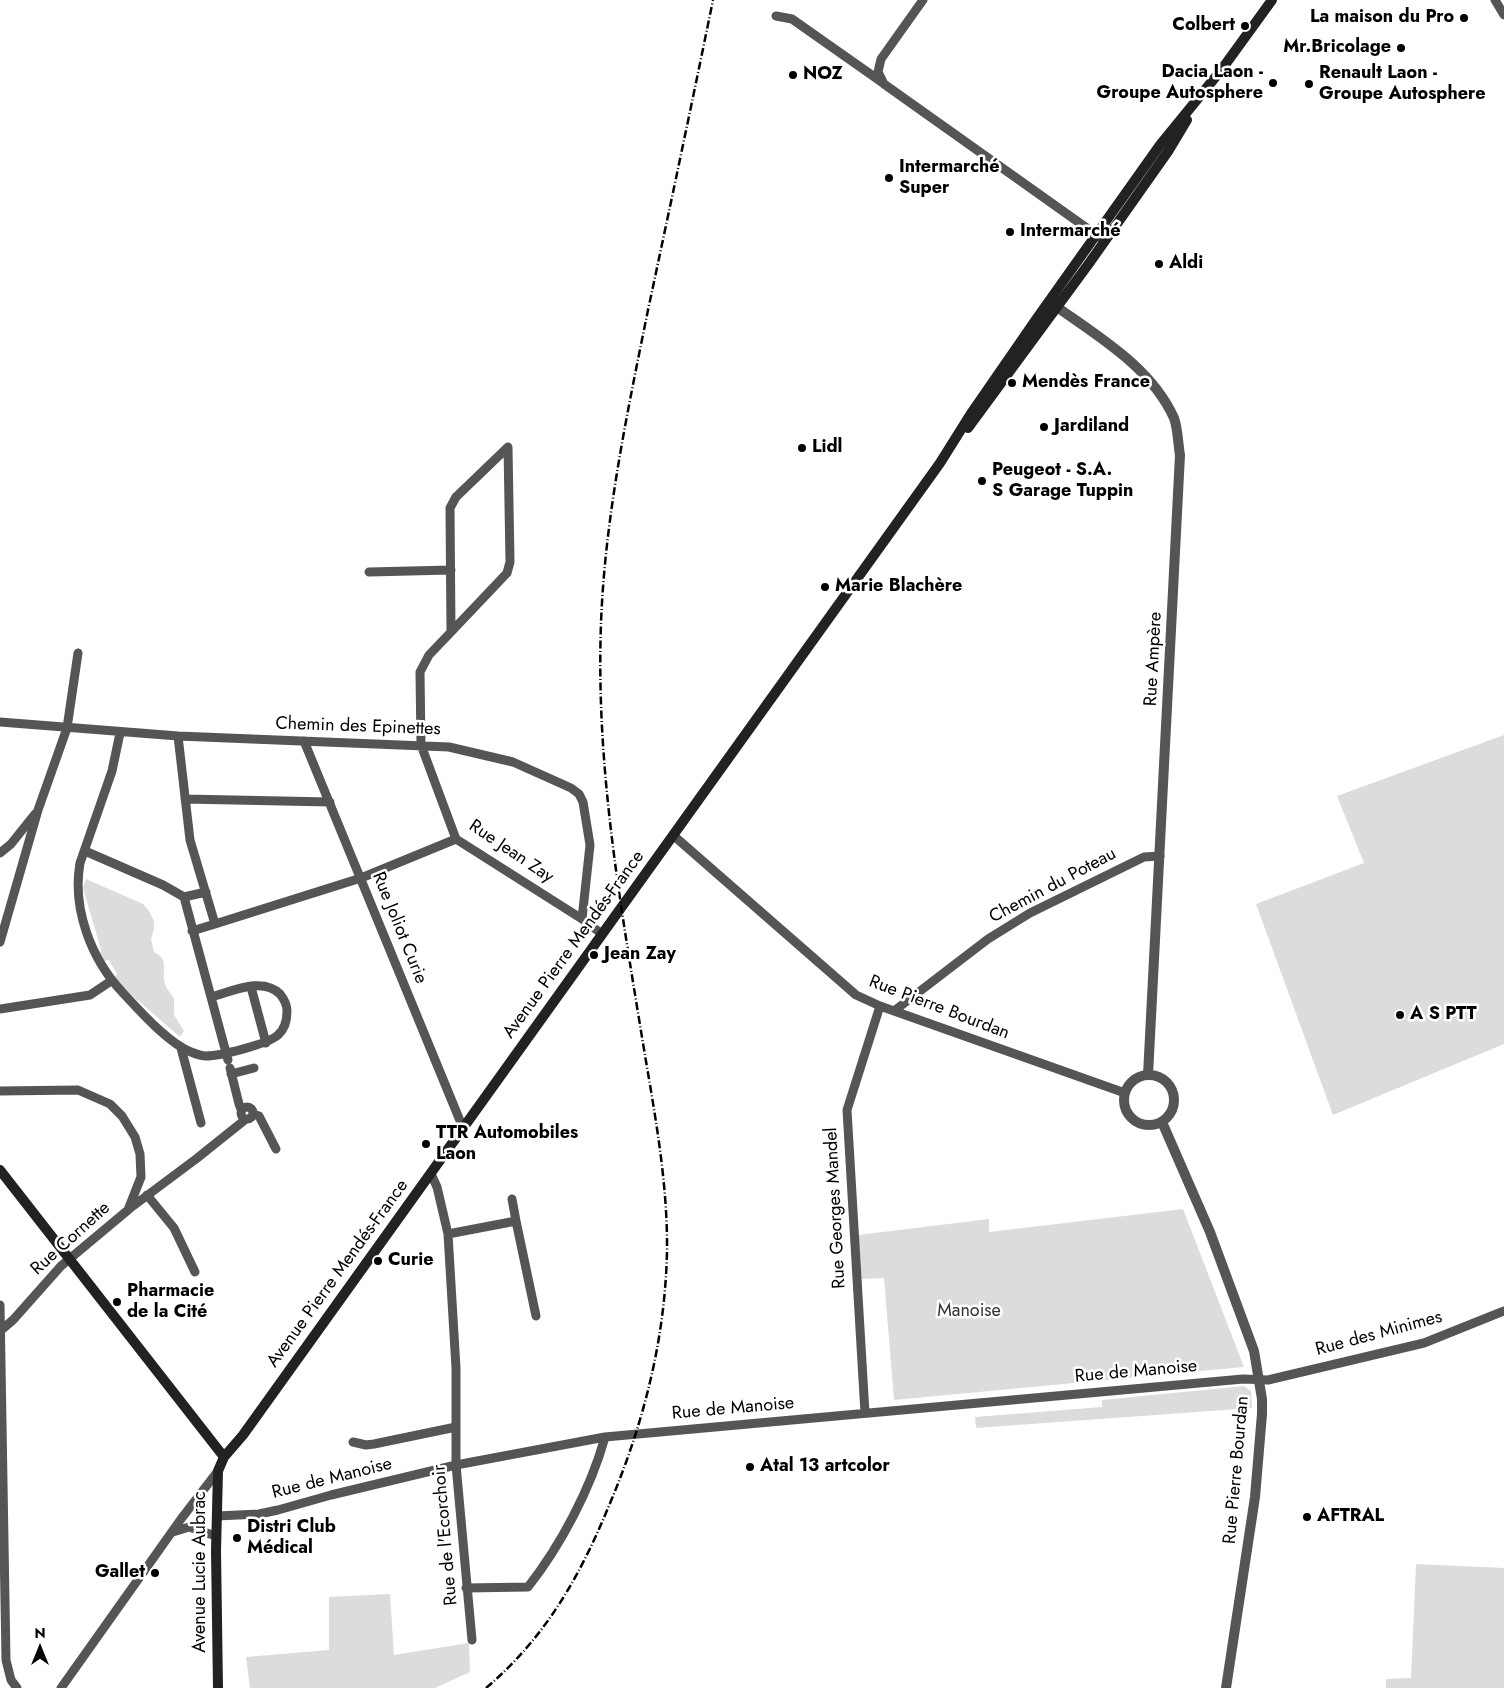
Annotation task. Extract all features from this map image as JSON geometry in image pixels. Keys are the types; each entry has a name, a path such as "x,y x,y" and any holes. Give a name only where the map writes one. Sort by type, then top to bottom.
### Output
{"main road":[{"name":"Avenue Pierre Mendés-France","path":"224,1457 243,1435 431,1174 949,450 978,416 1051,307 1100,238 1168,150 1211,81 1222,69 1272,0"},
{"path":"0,1170 224,1457"},
{"name":"Avenue Lucie Aubrac","path":"218,1688 216,1536 218,1471 224,1457"}],"street":[{"path":"884,84 878,72 881,59 923,0"},
{"path":"1495,0 1504,15"},
{"path":"776,16 792,19 1100,238"},
{"name":"Rue Ampère","path":"1051,307 1129,360 1159,390 1175,420 1180,455 1148,1075"},
{"name":"Rue Jean Zay","path":"451,570 449,514 452,503 508,447 509,568 507,573 429,655 420,672 421,746 456,839 582,919 602,934"},
{"path":"369,572 451,570 451,632"},
{"path":"0,942 38,810 67,728 78,653"},
{"name":"Chemin des Epinettes","path":"0,722 120,733 449,747 513,762 571,788 579,794 583,802 590,845 582,919"},
{"path":"120,733 112,771 79,872 80,903 96,957 111,981 142,1014 181,1048 202,1055 214,1055 229,1063 254,1068"},
{"path":"178,736 190,840 215,924"},
{"name":"Rue Joliot Curie","path":"304,741 463,1128"},
{"path":"185,799 330,802"},
{"path":"0,853 11,844 38,810"},
{"name":"Rue Pierre Bourdan","path":"674,836 856,995 880,1006 1125,1093"},
{"path":"192,931 361,878 456,839"},
{"path":"85,851 163,885 184,897 206,892"},
{"name":"Chemin du Poteau","path":"894,1011 988,939 1030,913 1144,857 1160,856"},
{"path":"184,897 229,1063 238,1104 242,1109 241,1115 259,1116 276,1149"},
{"path":"0,1009 90,995 111,981"},
{"path":"211,997 251,987 270,987 279,993 287,1005 287,1016 282,1031 266,1043 229,1063"},
{"path":"251,987 266,1043"},
{"name":"Rue Georges Mandel","path":"865,1413 847,1110 880,1006"},
{"path":"181,1048 201,1123"},
{"path":"1148,1075 1164,1079 1169,1084 1175,1095 1175,1102 1172,1112 1162,1122 1148,1126 1134,1120 1125,1108 1125,1093 1135,1079 1148,1075"},
{"name":"Rue Cornette","path":"0,1091 78,1090 110,1104 122,1116 135,1137 140,1154 141,1176 128,1210 69,1258 13,1320 1,1330"},
{"path":"128,1210 249,1116"},
{"name":"Rue Pierre Bourdan","path":"1162,1122 1213,1241 1254,1351 1259,1380 1262,1414 1255,1497 1226,1688"},
{"name":"Rue de l'Ecorchoir","path":"431,1174 437,1187 448,1234 456,1368 456,1465 472,1640"},
{"path":"141,1176 174,1228 194,1272"},
{"path":"512,1199 536,1316"},
{"path":"448,1234 516,1221"},
{"path":"0,1305 3,1660 11,1680 17,1688"},
{"name":"Rue des Minimes","path":"1259,1380 1268,1380 1424,1343 1504,1311"},
{"name":"Rue de Manoise","path":"217,1516 259,1514 456,1465 605,1437 1243,1379 1259,1380"},
{"path":"353,1442 366,1445 374,1444 456,1427"},
{"path":"466,1588 528,1587 540,1572 567,1526 592,1476 605,1437"},
{"path":"61,1688 218,1471"},
{"path":"173,1532 189,1527 216,1536"}],"green space":[{"path":"1504,735 1504,1044 1333,1115 1256,904 1364,863 1337,796"},
{"path":"86,879 143,904 149,911 154,921 151,939 154,952 163,961 164,980 174,998 174,1015 184,1031 180,1037 114,978 117,974 109,960 104,961 100,953 101,950 83,888"},
{"name":"Manoise","path":"1183,1209 1244,1367 894,1400 884,1278 861,1279 858,1235 989,1219 989,1232"},
{"path":"1244,1386 1251,1391 1252,1408 976,1428 975,1417 1102,1407 1102,1400"},
{"path":"1416,1564 1504,1568 1504,1688 1386,1688 1386,1679 1411,1678"},
{"path":"390,1594 394,1655 469,1643 470,1672 435,1688 250,1688 246,1657 329,1650 329,1597"}],"railway":[{"path":"486,1688 507,1669 543,1628 572,1583 597,1534 621,1477 642,1414 657,1350 662,1318 667,1252 665,1195 610,825 602,725 601,623 607,544 625,427 713,0"}],"place":[{"name":"La maison du Pro","path":"1464,18"},
{"name":"Colbert","path":"1245,26"},
{"name":"Mr.Bricolage","path":"1401,48"},
{"name":"NOZ","path":"793,75"},
{"name":"Dacia Laon - Groupe Autosphere","path":"1273,83"},
{"name":"Renault Laon - Groupe Autosphere","path":"1309,84"},
{"name":"Intermarché Super","path":"889,178"},
{"name":"Intermarché","path":"1010,232"},
{"name":"Aldi","path":"1159,264"},
{"name":"Mendès France","path":"1012,383"},
{"name":"Jardiland","path":"1044,427"},
{"name":"Lidl","path":"802,448"},
{"name":"Peugeot - S.A. S Garage Tuppin","path":"982,481"},
{"name":"Marie Blachère","path":"825,587"},
{"name":"Jean Zay","path":"594,955"},
{"name":"A S PTT","path":"1400,1015"},
{"name":"TTR Automobiles Laon","path":"426,1144"},
{"name":"Curie","path":"378,1261"},
{"name":"Pharmacie de la Cité","path":"117,1302"},
{"name":"Atal 13 artcolor","path":"750,1467"},
{"name":"AFTRAL","path":"1307,1517"},
{"name":"Distri Club Médical","path":"237,1538"},
{"name":"Gallet","path":"155,1573"}]}
